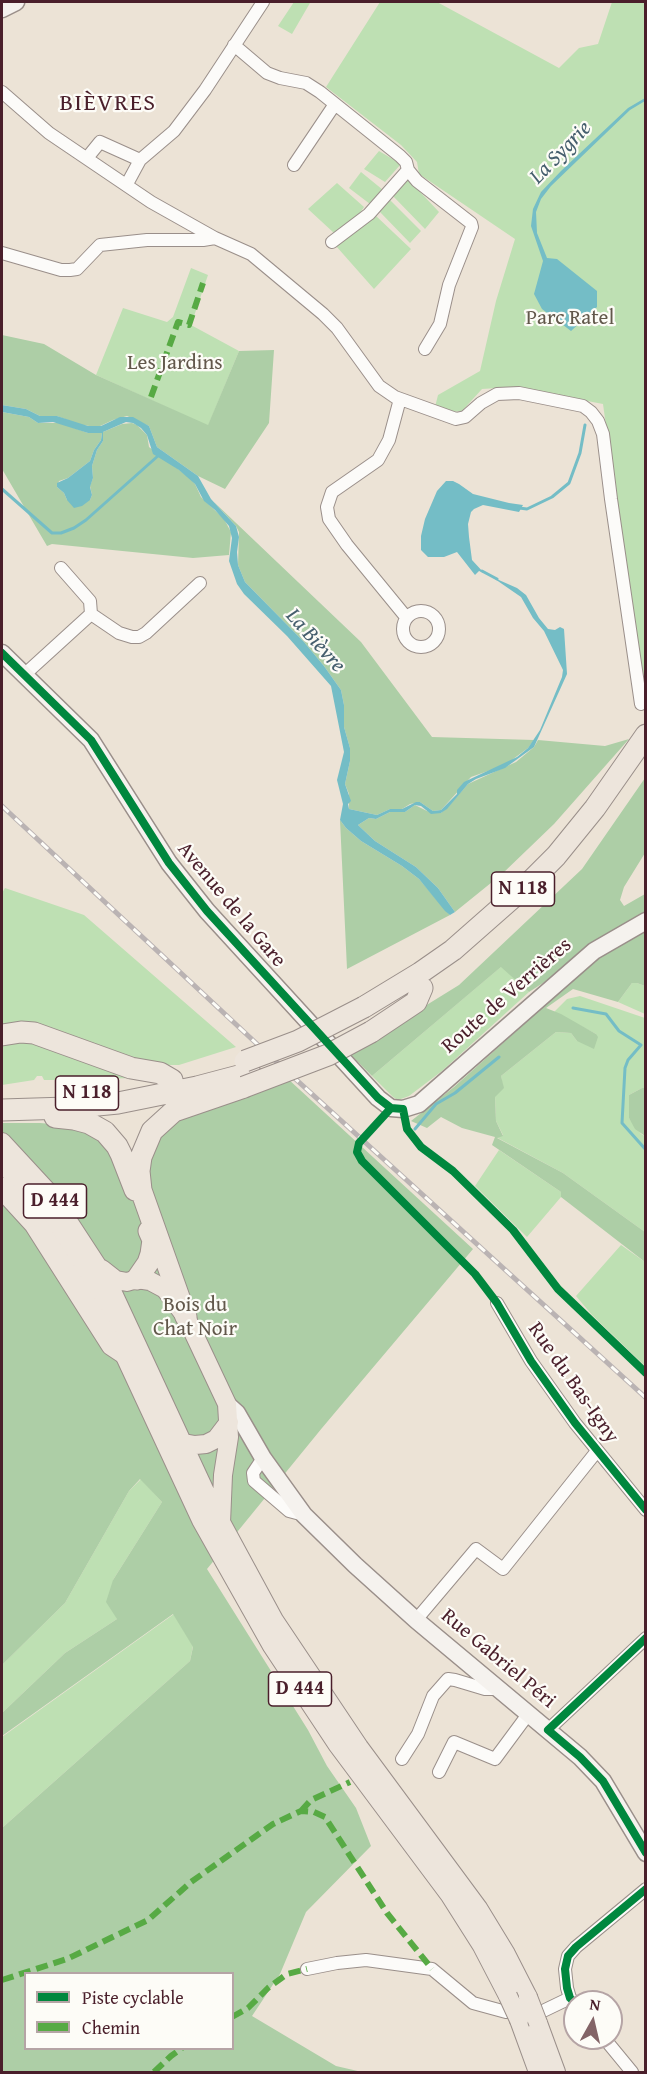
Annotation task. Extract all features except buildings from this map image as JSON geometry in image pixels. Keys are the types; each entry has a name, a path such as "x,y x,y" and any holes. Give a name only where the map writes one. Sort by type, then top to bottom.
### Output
{"highway":[{"name":"N 118","path":"365,1021 420,973 453,950 528,884 556,856 595,808 645,735"},
{"name":"N 118","path":"365,1021 416,1002 422,988 465,960 550,880 590,836 645,760"},
{"path":"186,1317 141,1190 139,1171 141,1157 152,1131 174,1111 246,1074 328,1055 365,1021"},
{"path":"2,1035 21,1032 34,1033 131,1068 160,1072 172,1080"},
{"name":"N 118","path":"2,1098 73,1095 172,1080 246,1074"},
{"name":"N 118","path":"2,1110 36,1110 118,1103 246,1074"},
{"path":"36,1110 46,1117 74,1119 89,1123 105,1132 117,1146 153,1240 148,1263 137,1279"},
{"path":"2,1188 36,1224 112,1345 124,1353"}],"main road":[{"name":"D 444","path":"2,1142 51,1195 112,1291 173,1442 201,1520 272,1646 338,1744 449,1894 482,1946 519,2020 538,2073"},
{"name":"D 444","path":"2,1162 43,1210 64,1240 96,1294 124,1353 173,1442 274,1620 316,1686 477,1908 506,1954 528,1996 556,2073"},
{"path":"98,1267 116,1280 150,1281 165,1289 186,1317 228,1413 229,1437 221,1492 221,1525"},
{"path":"173,1442 195,1445 206,1444 216,1439 228,1413"}],"street":[{"path":"2,9 16,2"},
{"path":"127,184 140,160 174,130 206,90 263,2"},
{"path":"234,45 267,74 306,83 335,104 400,156 417,181 471,223 472,227 449,285 440,324 426,348"},
{"path":"2,92 49,133 151,202 215,238 251,254 323,314 337,328 380,386 400,399 456,419 465,417 481,403 497,394 519,393 583,406 591,412 598,421 603,434 610,499 641,704"},
{"path":"294,165 335,104"},
{"path":"87,158 100,142 140,160"},
{"path":"332,242 369,214 408,170"},
{"path":"2,253 61,270 70,270 76,269 100,245 147,240 215,238"},
{"path":"400,399 389,440 378,460 332,492 327,507 329,519 347,545 406,617"},
{"path":"61,568 90,601 91,614"},
{"path":"91,614 119,633 132,638 139,637 200,583"},
{"path":"24,675 91,614"},
{"name":"Avenue de la Gare","path":"2,653 91,740 169,863 207,911 378,1098 391,1108 403,1109"},
{"name":"Route de Verrières","path":"403,1109 419,1104 594,951 645,921"},
{"name":"Rue du Bas-Igny","path":"497,1302 531,1361 575,1424 645,1510"},
{"name":"Rue Gabriel Péri","path":"228,1413 237,1413 263,1458 304,1515 355,1565 580,1757 603,1781 645,1853"},
{"path":"417,1620 476,1549 503,1569 597,1451"},
{"path":"548,1730 645,1638"},
{"path":"402,1759 418,1734 433,1696 448,1679 485,1689 501,1689"},
{"path":"439,1772 454,1742 495,1759 529,1713"},
{"path":"570,1990 565,1969 568,1956 645,1889"},
{"path":"307,1969 366,1960 432,1969 473,2002 506,2012 541,2012 563,2004"},
{"path":"614,2050 632,2073"}],"green space":[{"path":"294,2 310,3 292,34 278,26"},
{"name":"Parc Ratel","path":"380,2 437,2 559,68 579,48 598,44 612,2 645,2 645,677 641,676 603,404 514,387 482,389 462,411 451,412 435,407 438,395 480,371 496,301 515,239 419,174 417,162 401,145 326,87"},
{"path":"379,151 401,164 385,182 364,169"},
{"path":"361,172 383,190 370,204 349,188"},
{"path":"407,178 439,212 425,229 392,195"},
{"path":"337,183 364,207 360,213 334,233 308,209"},
{"path":"389,199 421,231 410,243 380,212"},
{"path":"375,215 411,249 374,289 336,246"},
{"name":"Les Jardins","path":"191,268 208,275 191,325 239,351 208,426 96,375 123,308 167,322 173,317"},
{"path":"2,335 44,344 96,375 208,425 239,351 274,350 269,423 225,489 198,476 157,447 149,426 127,416 98,427 81,425 57,416 40,416 26,409 2,405"},
{"path":"2,412 29,417 38,423 60,423 88,433 102,433 101,440 90,461 68,478 59,481 57,487 64,493 67,500 90,500 92,466 97,450 103,441 103,432 122,424 137,425 147,435 149,447 190,478 201,497 224,519 231,532 229,555 193,558 52,544 47,546 2,469"},
{"path":"214,502 361,642 432,737 534,740 528,748 505,765 471,777 441,810 433,811 420,802 402,809 390,809 377,815 349,809 349,794 345,784 350,748 344,727 341,690 304,642 245,582 238,565 239,532"},
{"path":"629,739 554,824 502,874 455,912 438,888 416,867 375,841 358,825 369,818 376,819 390,812 405,812 415,805 427,811 441,813 468,784 516,762 534,747 538,740 605,746"},
{"path":"645,778 645,853 624,887 620,900 624,906 645,894 645,917 529,992 501,967 372,1076 349,1053 459,985 582,869"},
{"path":"340,820 361,841 419,879 450,915 347,969"},
{"path":"5,888 84,915 236,1047 179,1065 150,1065 2,1030 2,893"},
{"path":"645,927 645,986 632,983 618,1002 573,989 546,1008 596,1034 598,1037 594,1049 577,1041 571,1033 556,1032 501,1076 504,1088 495,1097 496,1121 503,1136 497,1138 563,1173 645,1232 645,1262 561,1197 561,1192 492,1145 495,1137 462,1128 441,1117 427,1128 411,1121 454,1087 542,1008 596,952"},
{"path":"502,966 529,992 442,1071 409,1096 398,1100 393,1097 372,1076"},
{"path":"632,983 645,986 645,1014 618,1002"},
{"path":"580,996 645,1018 645,1088 629,1095 629,1118 645,1136 645,1232 563,1173 496,1137 503,1135 496,1121 495,1096 503,1088 501,1076 556,1032 571,1033 577,1041 596,1034 554,1012 567,999"},
{"path":"36,1041 129,1078 44,1080 42,1076 37,1076 34,1080 2,1085 2,1042"},
{"name":"Bois du Chat Noir","path":"287,1078 473,1249 207,1569 308,1730 327,1766 356,1808 371,1846 306,1912 280,1974 252,2016 336,2066 362,2072 2,2072 2,1828 190,1661 193,1647 173,1614 2,1736 2,1713 65,1653 117,1619 106,1602 113,1580 162,1502 140,1479 129,1491 65,1603 2,1665 2,1123 88,1127 117,1154 145,1157 174,1115"},
{"path":"645,1088 645,1136 635,1129 629,1118 629,1095"},
{"path":"499,1150 561,1192 561,1197 527,1237 475,1186"},
{"path":"621,1245 645,1262 645,1366 592,1315 576,1296"},
{"path":"141,1479 162,1502 113,1580 117,1619 65,1653 2,1713 2,1665 65,1603 129,1491"},
{"path":"174,1614 193,1646 190,1661 2,1828 2,1737"}],"water":[{"path":"645,98 645,101 630,110 551,186 541,199 536,212 537,233 547,258 557,259 597,291 597,307 571,331 542,309 534,294 543,261 531,226 533,209 541,192 561,171 628,108"},
{"path":"2,405 26,409 40,416 57,416 88,426 101,426 120,417 133,417 149,426 157,447 198,476 211,499 236,526 239,537 238,565 245,582 304,642 341,690 344,727 350,748 345,784 351,801 348,804 349,809 377,815 390,809 402,809 420,802 433,811 441,810 457,794 457,790 464,782 517,757 528,748 540,730 563,670 544,631 533,618 521,597 492,577 517,588 526,595 548,629 555,630 560,627 564,629 567,674 534,747 505,768 468,784 441,813 431,814 421,806 415,805 405,812 390,812 376,819 369,818 358,825 375,841 416,867 438,888 455,912 450,915 445,911 419,879 361,841 340,820 343,804 337,780 344,752 331,686 237,584 229,561 232,538 229,526 204,501 195,484 179,470 153,454 147,435 133,423 126,422 103,432 103,441 97,450 92,466 93,478 90,487 92,495 90,500 82,506 74,508 57,487 57,483 68,478 90,461 101,440 102,433 88,433 53,422 38,423 29,417 2,412"},
{"path":"446,481 453,481 473,494 523,505 519,512 483,505 471,512 468,524 472,560 484,573 479,571 475,575 457,552 444,557 428,557 421,550 425,519 437,491"}],"waterway":[{"name":"La Sygrie","path":"519,508 527,509 552,497 569,483 580,453 585,425"},
{"name":"La Bièvre","path":"2,489 52,533 61,533 86,520 159,455"},
{"name":"La Sygrie","path":"482,571 497,579"},
{"name":"La Bièvre","path":"573,1008 606,1014 619,1031 641,1045 628,1060 625,1068 622,1123 646,1150"},
{"path":"415,1129 436,1104 455,1093 499,1057"}],"railway":[{"path":"2,806 257,1044 646,1398"}],"marked path":[{"path":"151,397 178,322 189,325 203,283"},
{"path":"301,1811 311,1800 350,1782"},
{"path":"27,1972 67,1959 148,1920 191,1882 273,1824 301,1811 314,1812 325,1817 387,1913 432,1969"},
{"path":"234,2016 248,2008 268,1988 287,1974 307,1969"},
{"path":"2,1980 24,1973"},
{"path":"154,2072 179,2050"}],"cycle path":[{"path":"2,653 91,740 169,863 207,911 378,1098 391,1108 403,1109 407,1129 421,1147 453,1171 513,1230 558,1289 646,1373"},
{"path":"391,1108 359,1143 357,1152 362,1161 475,1274 497,1303 531,1361 575,1423 646,1510"},
{"path":"646,1638 548,1730 580,1757 603,1781 646,1853"},
{"path":"568,1990 565,1969 568,1956 646,1889"}],"district":[{"name":"BIÈVRES","path":"108,104"}]}
